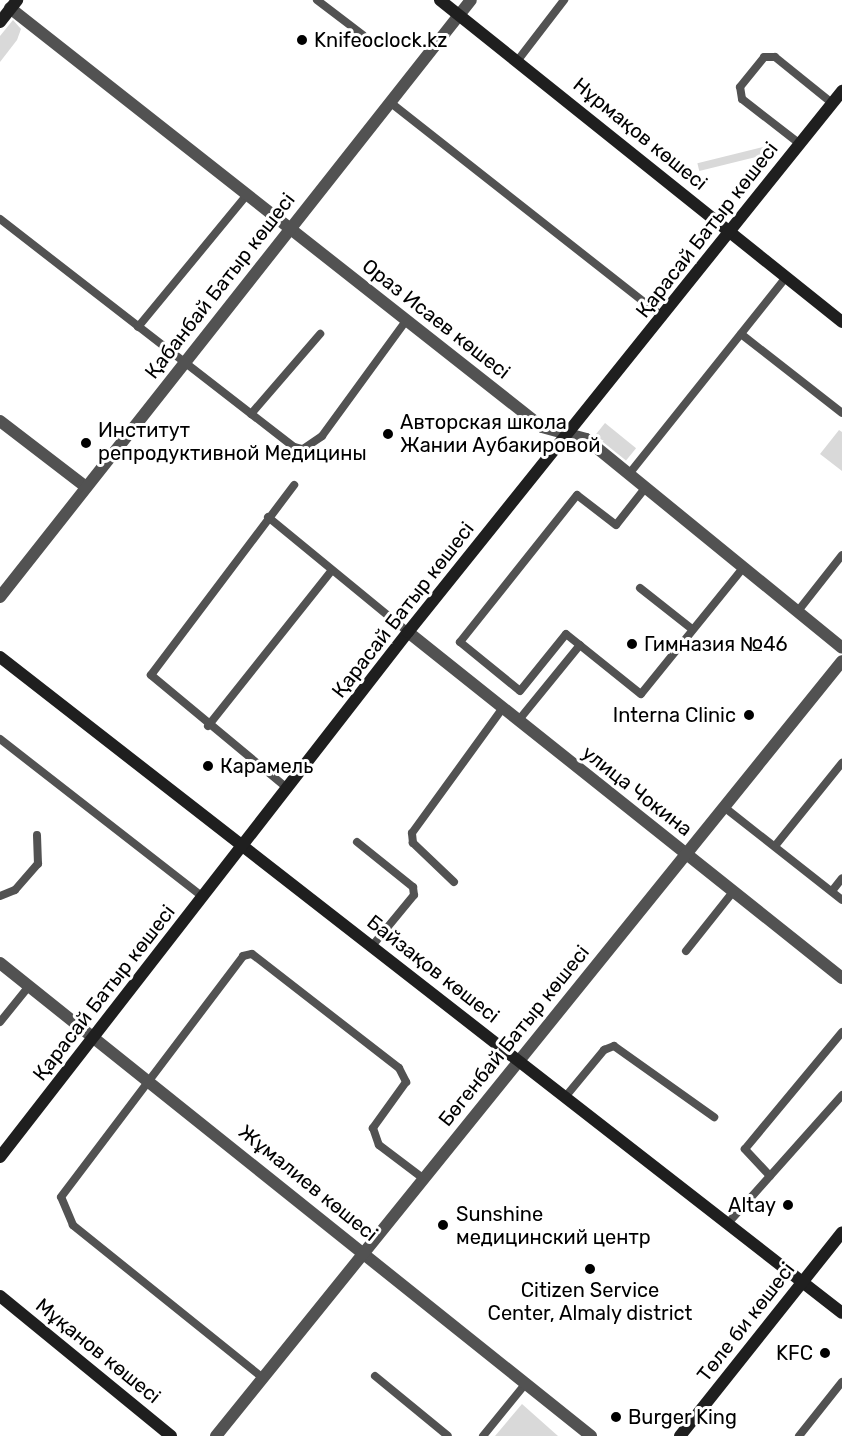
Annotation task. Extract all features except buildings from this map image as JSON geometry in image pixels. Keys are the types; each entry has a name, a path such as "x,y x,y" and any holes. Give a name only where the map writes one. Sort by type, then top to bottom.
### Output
{"street":[{"name":"Нұрмақов көшесі","path":"440,0 518,60 842,322"},
{"name":"Қабанбай Батыр көшесі","path":"0,597 471,0"},
{"path":"0,22 14,4"},
{"name":"Ораз Исаев көшесі","path":"14,4 246,196 542,427 586,439 842,648"},
{"name":"Қарасай Батыр көшесі","path":"0,1157 408,632 842,91"},
{"path":"0,421 86,487"},
{"name":"улица Чокина","path":"408,632 518,722 842,978"},
{"name":"Байзақов көшесі","path":"0,657 842,1312"},
{"name":"Бөгенбай Батыр көшесі","path":"216,1436 842,661"},
{"name":"Жұмалиев көшесі","path":"0,963 591,1436"},
{"name":"Төле би көшесі","path":"680,1436 842,1232"},
{"name":"Мұқанов көшесі","path":"0,1296 171,1436"}],"lane":[{"path":"317,0 363,35"},
{"path":"518,60 564,0"},
{"path":"800,144 742,99 740,87 764,57 775,57 832,103"},
{"path":"391,103 663,317"},
{"path":"138,327 246,196"},
{"path":"0,219 251,414 303,449 322,436 406,321"},
{"path":"629,474 786,277"},
{"path":"251,414 320,334"},
{"path":"741,334 842,413"},
{"path":"287,788 156,685 152,667 294,485"},
{"path":"646,487 616,525 577,495 460,642 520,690 566,634 641,694 744,567"},
{"path":"268,517 408,632"},
{"path":"798,611 842,555"},
{"path":"208,726 332,570"},
{"path":"640,588 692,630"},
{"path":"518,722 580,645"},
{"path":"454,882 413,843 412,833 502,709"},
{"path":"0,739 203,897"},
{"path":"775,846 842,763"},
{"path":"724,807 842,900"},
{"path":"0,897 15,890 38,864 37,835"},
{"path":"357,842 413,887 414,895 372,946"},
{"path":"832,891 842,878"},
{"path":"686,951 733,892"},
{"path":"263,1378 73,1225 65,1212 61,1197 146,1078 243,956 252,954 399,1068 406,1082 373,1128 378,1144 424,1179"},
{"path":"0,1022 29,986"},
{"path":"770,1176 745,1149 842,1032"},
{"path":"566,1096 604,1050 614,1046 714,1117"},
{"path":"729,1222 842,1095"},
{"path":"375,1376 448,1436"},
{"path":"799,1436 842,1382"},
{"path":"483,1436 526,1383"}],"shaded area":[{"path":"13,20 21,29 17,40 0,62 0,36"},
{"path":"775,144 777,152 699,171 697,163"},
{"path":"605,423 636,448 626,461 595,435"},
{"path":"839,430 842,432 842,471 820,454"},
{"path":"522,1404 558,1436 495,1436"}],"place":[{"name":"Knifeoclock.kz","path":"302,40"},
{"name":"Авторская школа Жании Аубакировой","path":"388,434"},
{"name":"Институт репродуктивной Медицины","path":"86,443"},
{"name":"Гимназия №46","path":"632,644"},
{"name":"Interna Clinic","path":"749,715"},
{"name":"Карамель","path":"208,766"},
{"name":"Altay","path":"788,1205"},
{"name":"Sunshine медицинский центр","path":"443,1225"},
{"name":"Citizen Service Center, Almaly district","path":"590,1269"},
{"name":"KFC","path":"825,1353"},
{"name":"Burger King","path":"616,1417"}]}
